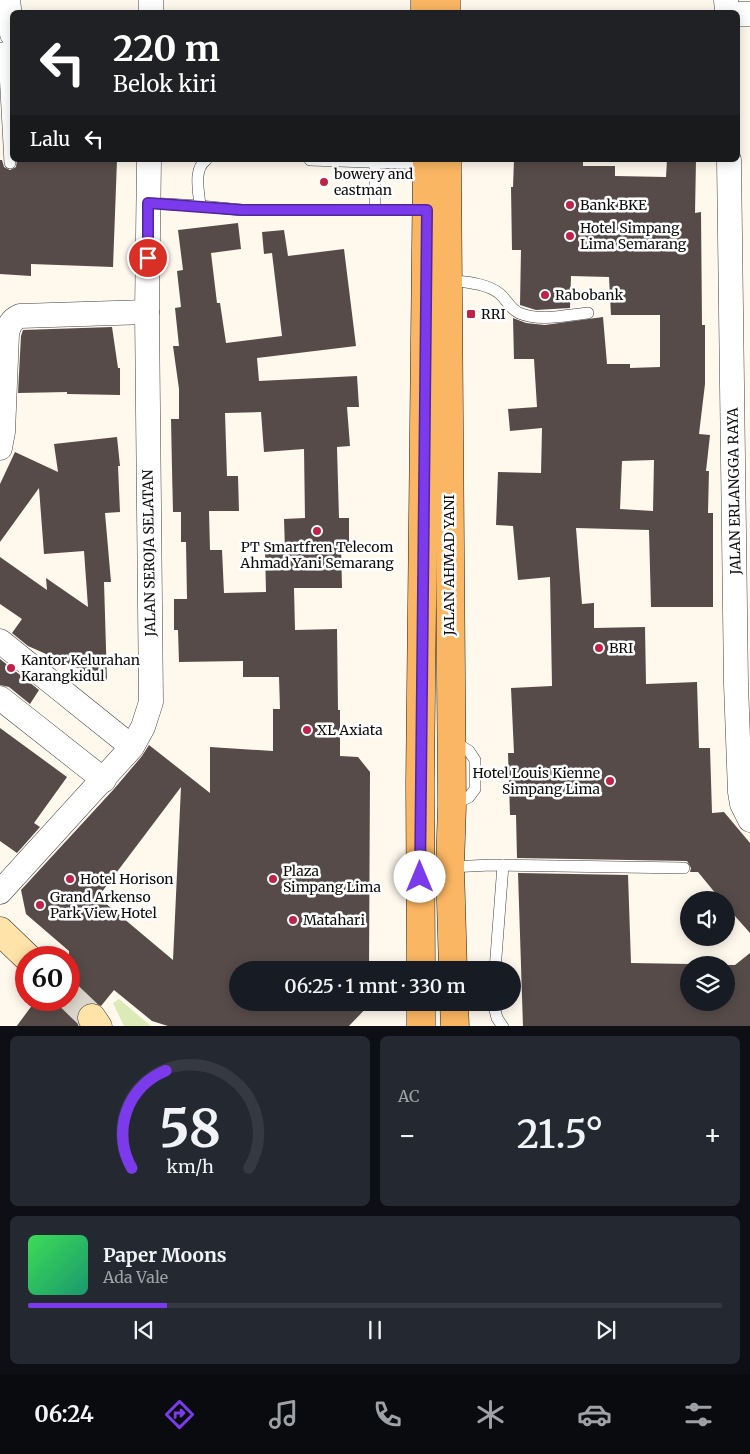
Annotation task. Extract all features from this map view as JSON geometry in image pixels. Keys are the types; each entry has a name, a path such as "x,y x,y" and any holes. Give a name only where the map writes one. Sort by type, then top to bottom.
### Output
{"main road":[{"name":"JALAN AHMAD YANI","path":"421,961 420,783 427,210 434,162"},
{"name":"JALAN AHMAD YANI","path":"434,162 448,280 452,806 450,868 453,961"},
{"path":"0,932 15,946"},
{"path":"421,1011 421,1026"},
{"path":"454,1011 454,1026"}],"street":[{"path":"7,49 8,0"},
{"name":"JALAN SEROJA SELATAN","path":"0,892 104,780 132,747 143,727 151,702 147,312 149,162"},
{"name":"JALAN ERLANGGA RAYA","path":"729,162 742,489 743,684 740,792 742,804 750,820"},
{"path":"0,448 3,432 7,334 10,324 15,319 20,316 147,312"},
{"path":"0,641 132,747"},
{"path":"0,698 104,780"}],"lane":[{"path":"7,49 10,163"},
{"path":"200,206 198,172 204,162"},
{"path":"353,162 404,162"},
{"path":"375,163 375,209"},
{"path":"148,203 242,210 427,210"},
{"path":"448,280 485,286 499,293 513,310 520,314 539,318 588,312"},
{"path":"450,868 503,865 684,868"},
{"path":"496,961 503,865"},
{"path":"495,1011 497,1018 503,1026"}],"green space":[{"path":"119,999 151,1026 124,1026 113,1003"}],"building":[{"path":"0,160 2,160 4,167 10,170 16,167 17,162 117,162 113,267 31,264 31,276 0,274"},
{"path":"514,162 583,162 583,166 615,166 615,176 666,177 667,162 696,162 695,213 701,212 702,325 705,325 705,384 699,434 710,435 706,471 709,471 708,513 713,513 713,607 651,607 649,530 576,528 582,604 594,603 594,628 645,627 646,684 697,682 699,748 710,748 712,813 724,812 750,843 750,933 735,916 735,891 714,891 698,872 690,872 691,868 687,861 517,858 516,815 510,815 508,753 514,753 511,688 552,686 550,577 518,580 513,526 496,525 498,472 541,473 542,428 510,431 508,409 537,407 534,359 514,359 513,318 526,323 545,325 603,317 607,364 630,364 630,368 660,367 660,315 611,315 609,277 571,276 570,308 536,310 520,305 521,250 512,250 511,187 513,187","holes":["654,460 653,511 620,509 622,461"]},
{"path":"238,223 241,249 211,253 217,303 220,303 226,343 282,336 272,253 264,254 262,232 284,230 288,256 344,249 356,346 257,358 259,381 357,376 359,407 347,407 350,446 337,447 339,518 349,518 349,544 341,544 342,588 294,588 295,630 337,629 340,756 358,757 370,772 369,961 229,961 229,1011 363,1011 349,1026 168,1026 152,1021 114,990 101,1006 91,1002 83,1005 80,1009 80,946 63,946 26,914 21,890 114,789 149,745 210,793 210,747 273,751 273,709 280,709 279,677 243,677 243,661 179,662 178,630 174,630 174,599 187,599 186,542 181,542 181,512 173,512 171,419 179,419 179,389 173,346 179,346 175,308 181,307 177,271 183,270 178,230","holes":["261,412 264,452 304,449 305,518 284,519 285,550 265,551 266,592 224,593 222,550 210,550 209,511 239,511 238,476 227,476 225,413","181,787 173,960 98,897"]},
{"path":"112,327 118,368 120,368 120,395 67,394 67,392 18,393 21,336 23,330"},
{"path":"117,437 120,466 118,466 120,512 105,513 111,582 104,582 107,681 28,646 12,633 22,619 0,604 0,557 47,590 46,578 88,607 84,551 44,554 39,488 0,542 0,484 15,452 58,472 54,444"},
{"name":"Kantor Kelurahan Karangkidul","path":"0,659 39,690 30,704 9,687 0,685"},
{"path":"0,728 67,777 34,823 40,827 17,853 0,841"},
{"path":"518,873 628,875 631,963 680,964 680,1011 735,1011 735,965 750,953 750,1026 523,1026"},
{"path":"28,1011 78,1011 76,1019 79,1026 17,1026"}],"tunnel":[{"path":"80,1007 92,1018"}],"place":[{"name":"bowery and eastman","path":"324,182"},
{"name":"Bank BKE","path":"570,205"},
{"name":"Hotel Simpang Lima Semarang","path":"570,236"},
{"name":"Rabobank","path":"545,295"},
{"name":"RRI","path":"471,314"},
{"name":"PT Smartfren Telecom Ahmad Yani Semarang","path":"317,531"},
{"name":"BRI","path":"599,648"},
{"name":"Kantor Kelurahan Karangkidul","path":"11,668"},
{"name":"XL Axiata","path":"307,730"},
{"name":"Hotel Louis Kienne Simpang Lima","path":"610,781"},
{"name":"Hotel Horison","path":"70,879"},
{"name":"Plaza Simpang Lima","path":"273,879"},
{"name":"Grand Arkenso Park View Hotel","path":"40,905"},
{"name":"Matahari","path":"293,920"}],"route":[{"path":"148,258 148,203 242,210 427,210 420,877"}]}
